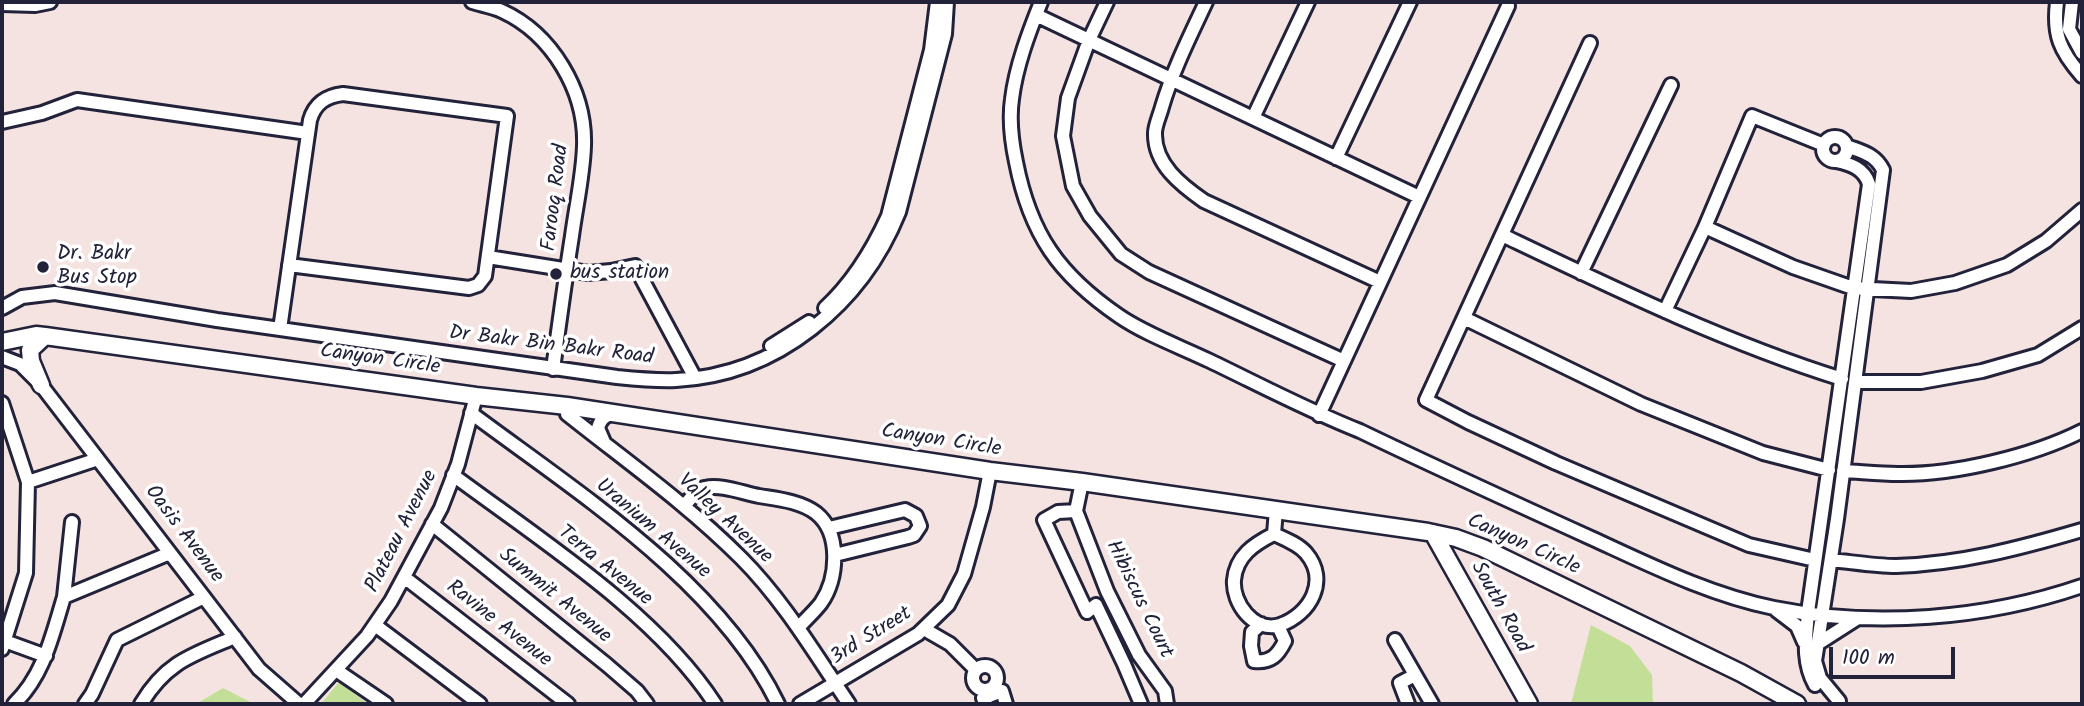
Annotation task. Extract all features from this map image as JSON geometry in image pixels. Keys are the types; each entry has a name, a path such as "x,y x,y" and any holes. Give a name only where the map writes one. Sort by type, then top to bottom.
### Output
{"main road":[{"name":"Canyon Circle","path":"2,342 36,335 45,336 476,396 567,406 990,471 1433,533 1483,548 1741,673 1797,704"},
{"path":"31,361 30,350 45,336"},
{"name":"Oasis Avenue","path":"21,339 41,385"},
{"name":"South Road","path":"1433,533 1529,704"}],"street":[{"path":"2,4 35,5 50,2"},
{"name":"Farooq Road","path":"472,2 500,10 536,34 561,64 574,91 583,126 584,146 553,369"},
{"path":"488,257 600,273 635,266 693,374 742,359 791,334 813,320 830,303 865,258 888,216 931,50 937,2"},
{"name":"Dr Bakr Bin Bakr Road","path":"2,308 22,297 55,293 553,369 653,380 726,372 776,353 799,340 843,302 876,260 899,212 944,34 947,2"},
{"path":"1041,2 1011,100 1013,146 1028,211 1060,264 1083,290 1122,318 1319,415 1360,431 1687,582 1773,607 1858,618 1959,615 2043,600 2082,586"},
{"path":"1107,2 1089,40 1068,98 1063,135 1073,186 1090,216 1121,254 1149,272 1344,361"},
{"path":"1206,2 1171,79 1155,132 1157,147 1168,171 1203,201 1380,282"},
{"path":"1253,118 1308,2"},
{"path":"1336,158 1410,2"},
{"path":"2056,2 2056,35 2064,52 2082,76"},
{"path":"2072,2 2069,29 2082,52"},
{"path":"1319,415 1508,6"},
{"path":"1036,15 1419,197"},
{"path":"1590,43 1426,400 1556,463 1749,545 1815,560"},
{"path":"1581,273 1671,85"},
{"path":"280,329 289,265 310,120 318,104 334,95 343,94 507,116 483,281 469,288 289,265"},
{"path":"2,122 43,113 77,100 308,133"},
{"path":"1665,311 1705,227 1752,116 1824,145"},
{"path":"1824,145 1834,137 1839,138 1847,146 1871,155 1883,170 1860,288"},
{"path":"1824,145 1827,158 1849,163 1862,171 1869,184 1860,288 1848,380 1843,471 1815,661 1820,678 1842,703"},
{"path":"1836,161 1846,155 1847,146"},
{"path":"1705,227 1793,268 1860,288 1911,291 1955,283 2007,265 2046,241 2082,210"},
{"path":"1502,235 1665,311 1778,359 1848,380 1921,382 1982,371 2038,355 2082,328"},
{"path":"1464,318 1641,404 1763,453 1829,470"},
{"name":"Oasis Avenue","path":"2,357 20,364 41,385 259,669 301,704"},
{"path":"1805,650 1829,470 1848,380"},
{"name":"Plateau Avenue","path":"301,704 336,670 375,625 404,577 432,524 453,475 476,396"},
{"path":"2,403 28,482 26,573 3,644 46,656"},
{"name":"Valley Avenue","path":"567,406 567,414 685,505 742,559 799,627 849,704"},
{"name":"Uranium Avenue","path":"471,413 665,561 707,603 747,651 779,704"},
{"path":"609,447 598,428 606,415 616,413"},
{"path":"1843,471 1900,474 1966,467 2018,456 2082,430"},
{"path":"28,482 98,459"},
{"name":"3rd Street","path":"800,704 924,629 948,606 964,573 983,507 990,471"},
{"name":"Terra Avenue","path":"453,475 621,602 697,676 715,704"},
{"path":"1076,511 1082,482"},
{"path":"685,505 696,492 705,488 724,489 798,504 816,513 829,528 835,555 830,585 821,603 799,627"},
{"path":"829,528 905,510 915,516 920,526 914,535 835,555"},
{"path":"1274,534 1276,510"},
{"name":"Hibiscus Court","path":"1141,704 1096,605 1087,612 1044,520 1058,512 1076,511 1107,591 1139,655 1165,691 1167,704"},
{"path":"14,704 34,681 46,656 64,597 72,523"},
{"name":"Summit Avenue","path":"432,524 607,665 637,691 647,704"},
{"path":"1831,560 1893,566 1943,563 2024,547 2082,530"},
{"path":"1257,628 1240,606 1234,583 1237,563 1256,544 1274,534"},
{"path":"1257,628 1278,626 1296,617 1310,602 1318,586 1315,566 1305,551 1274,534"},
{"path":"64,597 170,553"},
{"name":"Ravine Avenue","path":"404,577 568,704"},
{"path":"85,704 117,640 204,597"},
{"path":"1773,607 1797,625 1803,637 1807,666 1814,684 1842,703"},
{"path":"1819,643 1858,618"},
{"path":"375,625 480,704"},
{"path":"1257,628 1251,646 1254,661 1265,662 1278,654 1285,640 1278,626"},
{"path":"924,629 950,644 976,670"},
{"path":"141,704 161,676 181,660 234,637"},
{"path":"1395,640 1431,702 1416,704"},
{"path":"983,666 994,670 998,681 989,696 975,686 973,678 976,670 983,666"},
{"path":"336,670 386,704"},
{"path":"1408,704 1400,683 1415,675"},
{"path":"989,696 1002,691 1006,704"}],"green space":[{"path":"1591,625 1630,646 1652,675 1653,704 1571,704"},
{"path":"339,682 368,704 321,704"},
{"path":"223,688 254,704 196,704"}],"place":[{"name":"Dr. Bakr Bus Stop","path":"43,267"},
{"name":"bus station","path":"556,274"}]}
